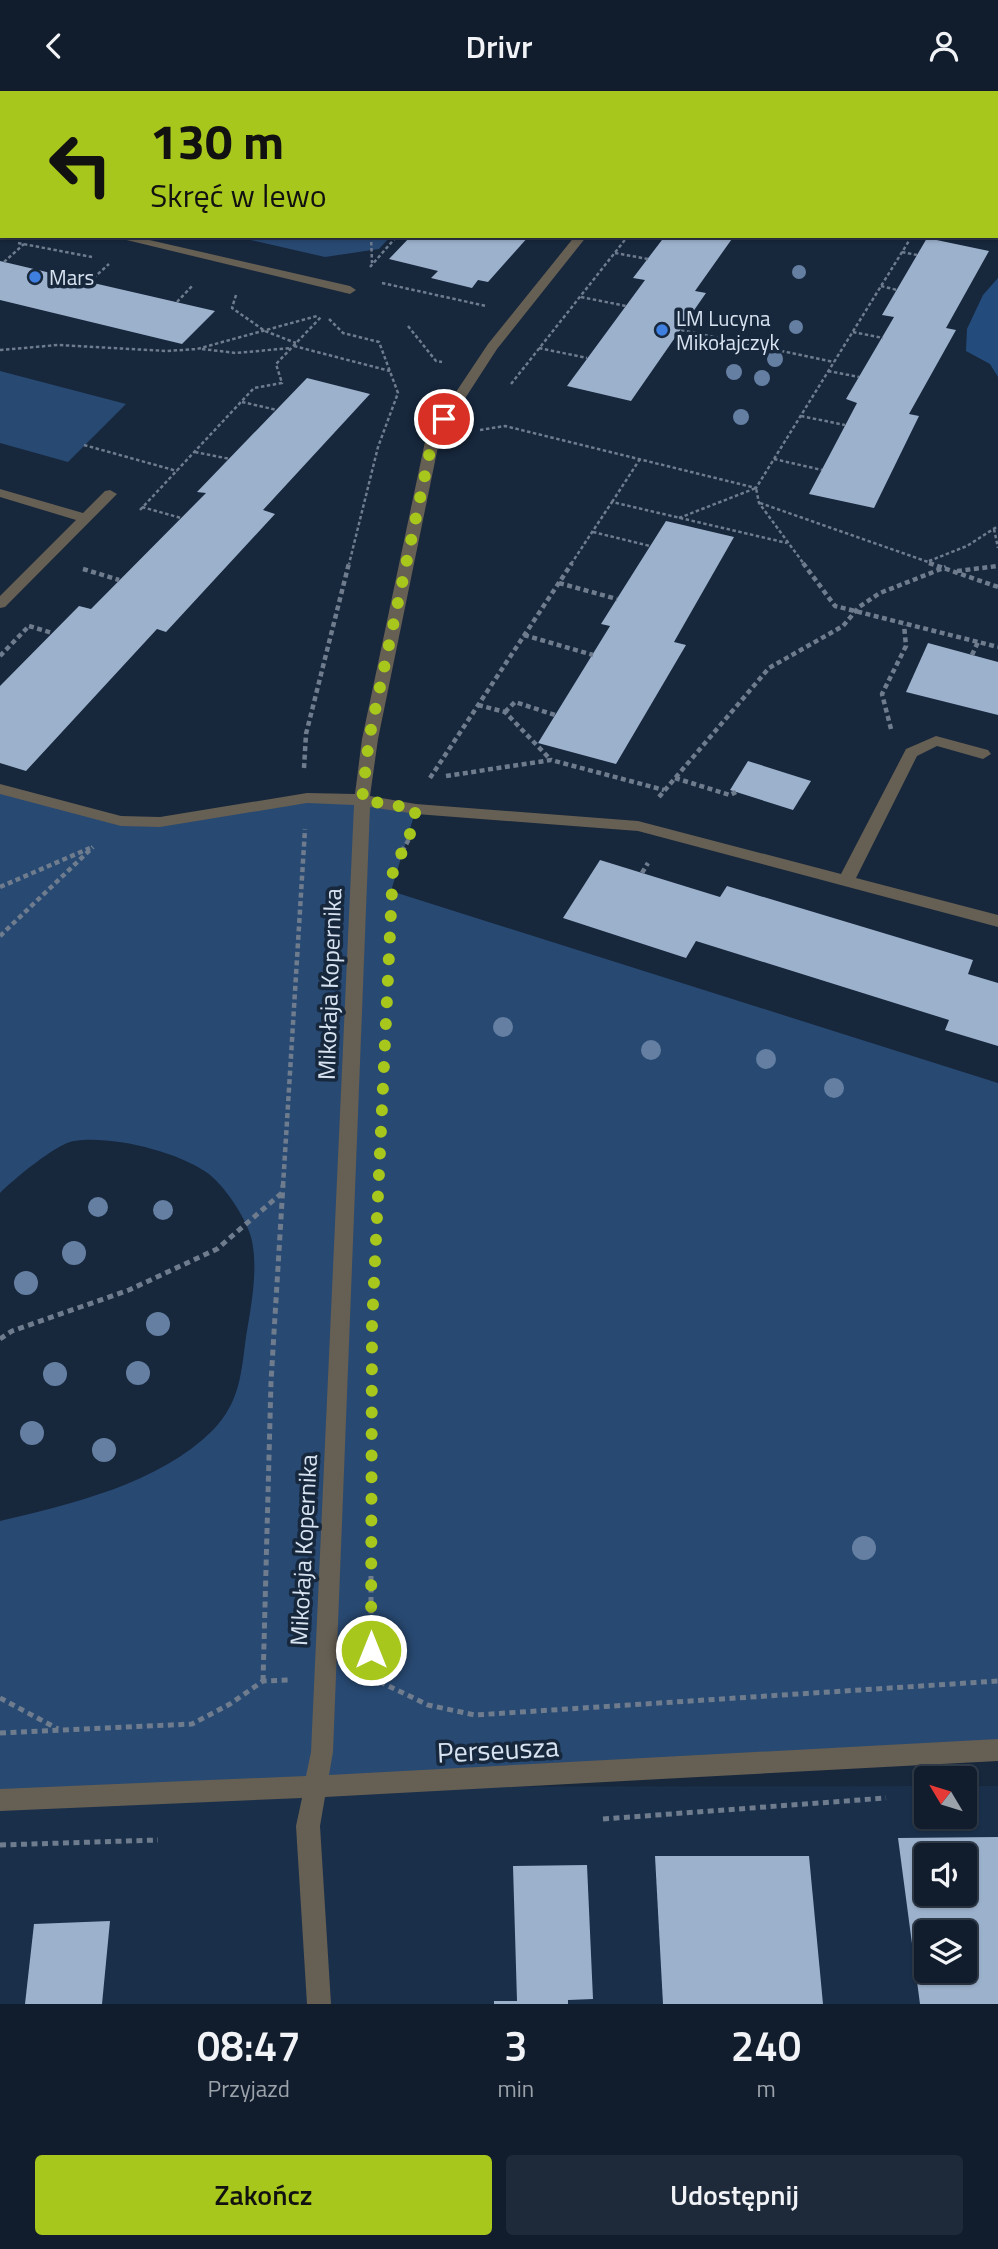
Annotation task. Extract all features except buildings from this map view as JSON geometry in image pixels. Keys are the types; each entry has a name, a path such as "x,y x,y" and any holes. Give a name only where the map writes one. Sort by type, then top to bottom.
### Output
{"street":[{"path":"125,238 351,289"},
{"name":"Mikołaja Kopernika","path":"318,2004 308,1826 322,1752 323,1678 362,800 369,739 433,437 478,368 579,238"},
{"path":"0,493 85,518"},
{"path":"0,604 110,494"},
{"path":"846,881 911,753 936,741 983,754"},
{"path":"0,789 121,821 160,822 307,798 362,800 416,809 638,826 998,921"},
{"name":"Perseusza","path":"0,1800 315,1788 998,1750"}],"path":[{"path":"371,238 373,264"},
{"path":"508,389 626,238"},
{"path":"677,519 755,488 911,238"},
{"path":"12,243 112,261 89,282"},
{"path":"4,262 24,244"},
{"path":"902,252 917,255"},
{"path":"615,253 648,259"},
{"path":"177,302 196,282 184,279"},
{"path":"374,281 520,313"},
{"path":"881,286 897,289"},
{"path":"249,295 236,292 232,308 265,331 294,346 390,371"},
{"path":"581,297 626,306"},
{"path":"263,1681 271,1382 307,798 304,767 306,734 378,447 398,393 380,342 343,333 325,314 312,311"},
{"path":"197,349 325,314"},
{"path":"408,325 436,361 478,368"},
{"path":"681,330 834,362"},
{"path":"852,332 883,338"},
{"path":"0,350 58,345 167,351 197,349 236,353 294,346"},
{"path":"539,348 587,358"},
{"path":"166,482 254,388 282,383 278,368"},
{"path":"828,371 859,377"},
{"path":"242,402 277,410"},
{"path":"801,416 845,425"},
{"path":"483,421 476,431 505,426 755,488"},
{"path":"84,445 177,471"},
{"path":"195,452 230,459"},
{"path":"393,868 408,842 416,809 430,778 640,459"},
{"path":"774,459 821,470"},
{"path":"755,488 759,503 835,607 998,647"},
{"path":"612,502 787,544"},
{"path":"759,503 998,587"},
{"path":"142,507 181,518"},
{"path":"929,561 967,546 996,528 998,548"},
{"path":"593,531 650,546"},
{"path":"957,571 998,566"},
{"path":"430,778 551,760 664,790 769,667 843,627 863,603 891,587 946,567"},
{"path":"83,569 120,580"},
{"path":"559,583 617,599"},
{"path":"902,771 882,694 906,646 904,625"},
{"path":"29,626 52,633"},
{"path":"524,635 593,655"},
{"path":"972,655 978,642"},
{"path":"505,712 515,702 555,715"},
{"path":"478,705 505,712 551,760"},
{"path":"675,778 730,795 736,792"},
{"path":"0,887 94,846 0,936"},
{"path":"0,1339 12,1331 129,1290 216,1249 283,1192"},
{"path":"371,1569 371,1677"},
{"path":"0,1733 192,1724 230,1704 263,1681 371,1677 428,1705 475,1714 998,1681"},
{"path":"0,1698 60,1731"},
{"path":"603,1819 898,1797"},
{"path":"0,1845 158,1840"}],"shaded area":[{"path":"242,238 389,238 379,249 325,257"},
{"path":"998,278 998,377 990,364 966,351 967,329 983,295"},
{"path":"0,371 126,404 68,462 0,443"},
{"path":"0,789 121,821 160,822 307,798 416,809 391,891 998,1083 998,1745 0,1800 0,1521 84,1499 141,1478 191,1449 213,1430 229,1409 238,1387 252,1300 254,1261 251,1237 244,1220 219,1184 193,1164 161,1151 106,1140 66,1143 36,1163 0,1193"},
{"path":"914,1786 914,1829 977,1829 977,1786 998,1786 998,2004 0,2004 0,1787"}],"place":[{"name":"Mars","path":"35,277"},
{"name":"LM Lucyna Mikołajczyk","path":"662,330"}],"route":[{"path":"371,1650 372,1326 393,868 408,842 416,809 362,800 369,739 433,437 444,419"}]}
